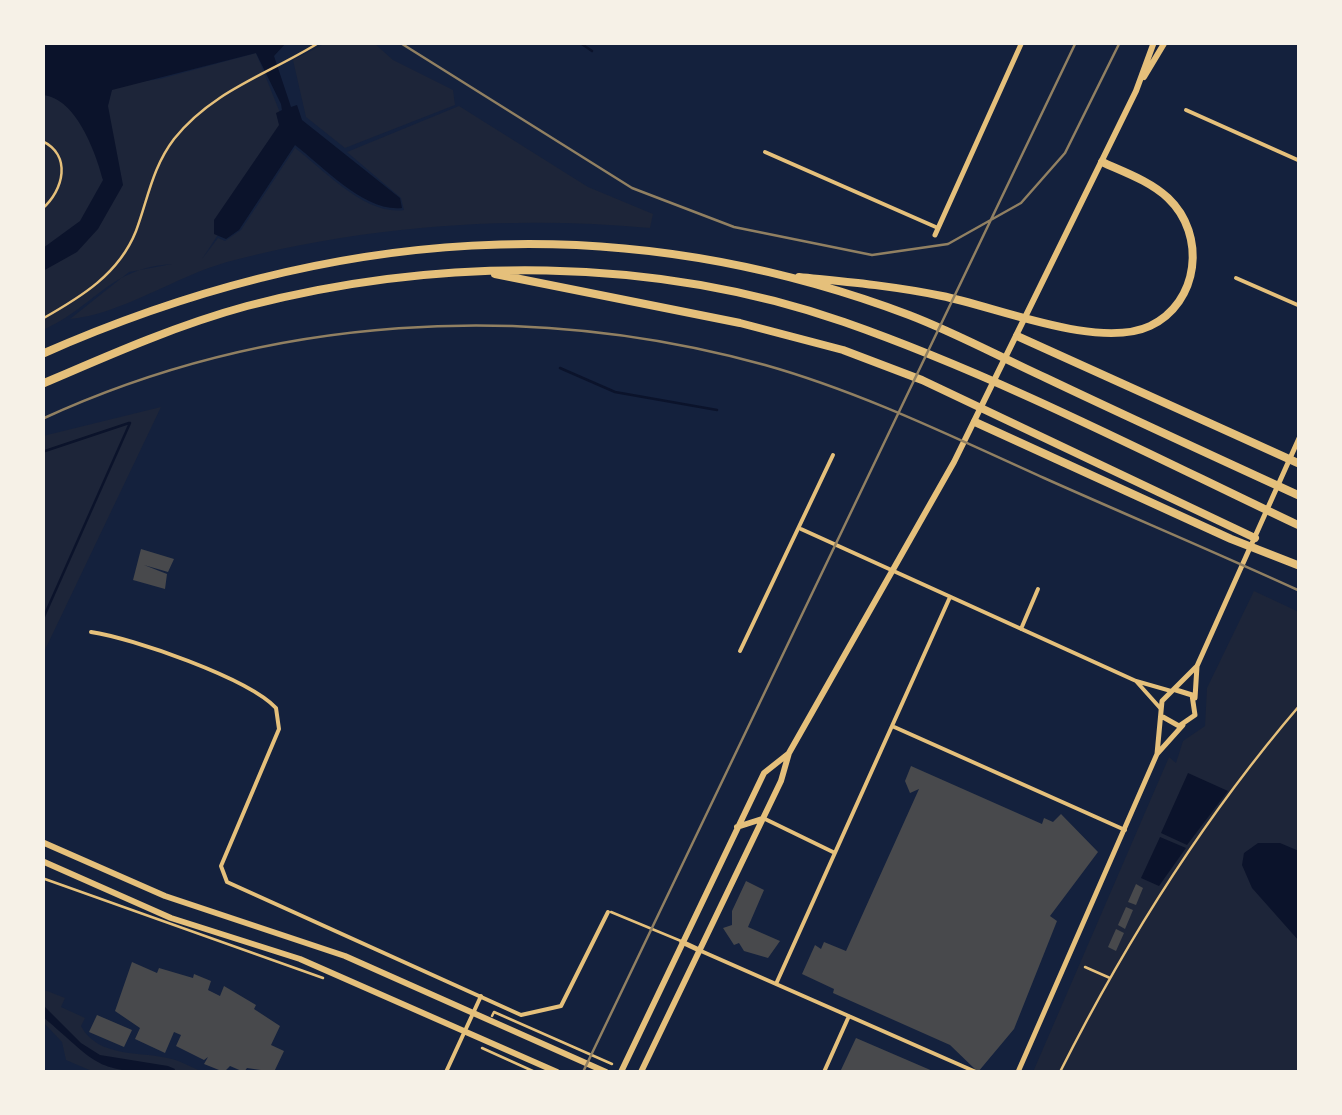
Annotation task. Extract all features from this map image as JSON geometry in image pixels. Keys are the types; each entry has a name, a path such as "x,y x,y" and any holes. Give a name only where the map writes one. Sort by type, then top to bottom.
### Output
{"highway":[{"path":"42,354 208,290 278,271 400,250 515,244 595,246 668,254 768,273 944,296 1093,332 1134,332 1161,320 1180,300 1192,274 1190,234 1165,195 1102,162"},
{"path":"42,384 162,334 246,307 366,282 481,272 583,272 662,280 841,321 975,374 1300,526"},
{"path":"481,272 754,326 843,350 907,373 1255,538"},
{"path":"768,273 909,316 1300,496"},
{"path":"1017,336 1300,464"},
{"path":"976,420 1230,539 1300,566"}],"main road":[{"path":"937,232 1022,42"},
{"path":"641,1072 763,818 789,753 976,420 1136,90 1154,42"},
{"path":"1136,90 1165,42"},
{"path":"1018,1072 1157,754 1161,712 1174,690 1197,666 1299,438"},
{"path":"1157,754 1195,715 1197,666"},
{"path":"1174,690 1186,691 1195,700"},
{"path":"1161,712 1171,724 1183,725"},
{"path":"621,1072 764,773 789,753"},
{"path":"737,827 763,818"},
{"path":"42,842 165,896 330,950 606,1072"},
{"path":"42,861 171,918 300,959 558,1072"},
{"path":"682,942 699,950"}],"street":[{"path":"1186,110 1300,160"},
{"path":"765,152 937,232"},
{"path":"1236,278 1300,306"},
{"path":"740,651 832,455"},
{"path":"800,529 1136,681 1174,690"},
{"path":"1021,628 1038,590"},
{"path":"776,984 950,597"},
{"path":"91,632 122,636 235,682 264,697 278,712 279,728 221,866 227,882 522,1015 560,1006 608,912 617,911 682,942"},
{"path":"1136,681 1161,712"},
{"path":"1060,1072 1110,978 1184,856 1300,705"},
{"path":"892,726 1126,830"},
{"path":"763,818 835,853"},
{"path":"699,950 976,1072"},
{"path":"1085,967 1110,978"},
{"path":"446,1072 481,996"},
{"path":"824,1072 849,1016"}],"path":[{"path":"42,318 86,292 116,264 135,232 155,171 174,140 198,115 255,74 320,42"},
{"path":"42,141 58,152 63,173 57,192 42,209"},
{"path":"42,878 325,979"},
{"path":"494,1012 612,1064"},
{"path":"474,1042 534,1072"}],"shaded area":[{"path":"43,43 286,43 274,56 291,107 297,105 302,120 400,198 402,208 359,196 295,145 239,230 226,239 214,234 214,220 279,125 276,113 282,110 281,104 256,53 112,90 108,106 123,185 98,229 77,252 43,271 43,248 80,221 103,180 90,142 75,116 55,98 43,95"},
{"path":"326,43 374,43 393,60 453,90 455,105 345,148 306,117 293,60"},
{"path":"256,53 287,130 202,259 218,238 225,241 241,230 295,148 360,199 390,210 404,210 401,198 347,152 459,106 588,187 653,214 650,228 490,224 331,240 227,262 128,303 70,319 120,279 43,330 43,95 160,79"},
{"path":"161,407 43,654 43,436"},
{"path":"1254,591 1299,612 1299,1072 1033,1072 1169,757 1176,763 1183,741 1205,726 1207,688"},
{"path":"1188,773 1228,791 1187,845 1161,833"},
{"path":"1160,837 1186,848 1159,886 1141,878"},
{"path":"1258,843 1280,843 1299,851 1299,941 1252,888 1242,865 1244,853"},
{"path":"42,989 65,998 61,1007 85,1018 81,1026 98,1044 122,1052 172,1059 203,1072 94,1072 66,1060 62,1042 43,1022"},
{"path":"42,1004 81,1043 100,1055 168,1066 174,1072 127,1071 100,1063 43,1017"}],"building":[{"path":"141,549 174,559 168,572 144,565 167,574 165,589 133,580"},
{"path":"911,766 1042,824 1044,818 1053,822 1061,814 1098,852 1050,916 1057,921 1014,1029 978,1072 950,1045 833,993 834,989 802,974 815,945 821,949 824,942 846,951 919,789 910,793 905,781"},
{"path":"746,881 764,890 748,927 780,941 768,958 744,951 739,943 734,945 723,928 732,925 732,911"},
{"path":"1136,884 1143,888 1136,905 1128,902"},
{"path":"1126,907 1133,910 1125,929 1118,925"},
{"path":"1116,929 1124,933 1116,951 1108,947"},
{"path":"132,962 157,973 159,968 193,978 194,974 211,981 208,990 220,996 224,986 256,1005 254,1009 280,1026 271,1045 284,1051 274,1072 247,1068 244,1072 230,1066 224,1072 204,1064 208,1057 204,1060 176,1046 181,1035 174,1032 165,1053 135,1039 140,1028 115,1011"},
{"path":"97,1015 132,1030 124,1047 89,1032"},
{"path":"856,1038 935,1072 840,1072"}],"waterway":[{"path":"579,42 592,51"},
{"path":"560,368 615,392 717,410"},
{"path":"42,452 129,423"},
{"path":"42,621 130,423"}],"railway":[{"path":"399,42 632,188 734,227 872,255 948,244 1021,203 1065,153 1120,42"},
{"path":"583,1072 1076,42"},
{"path":"42,419 128,384 217,357 307,339 399,328 491,326 583,331 675,344 765,365 836,388 1300,591"}]}
